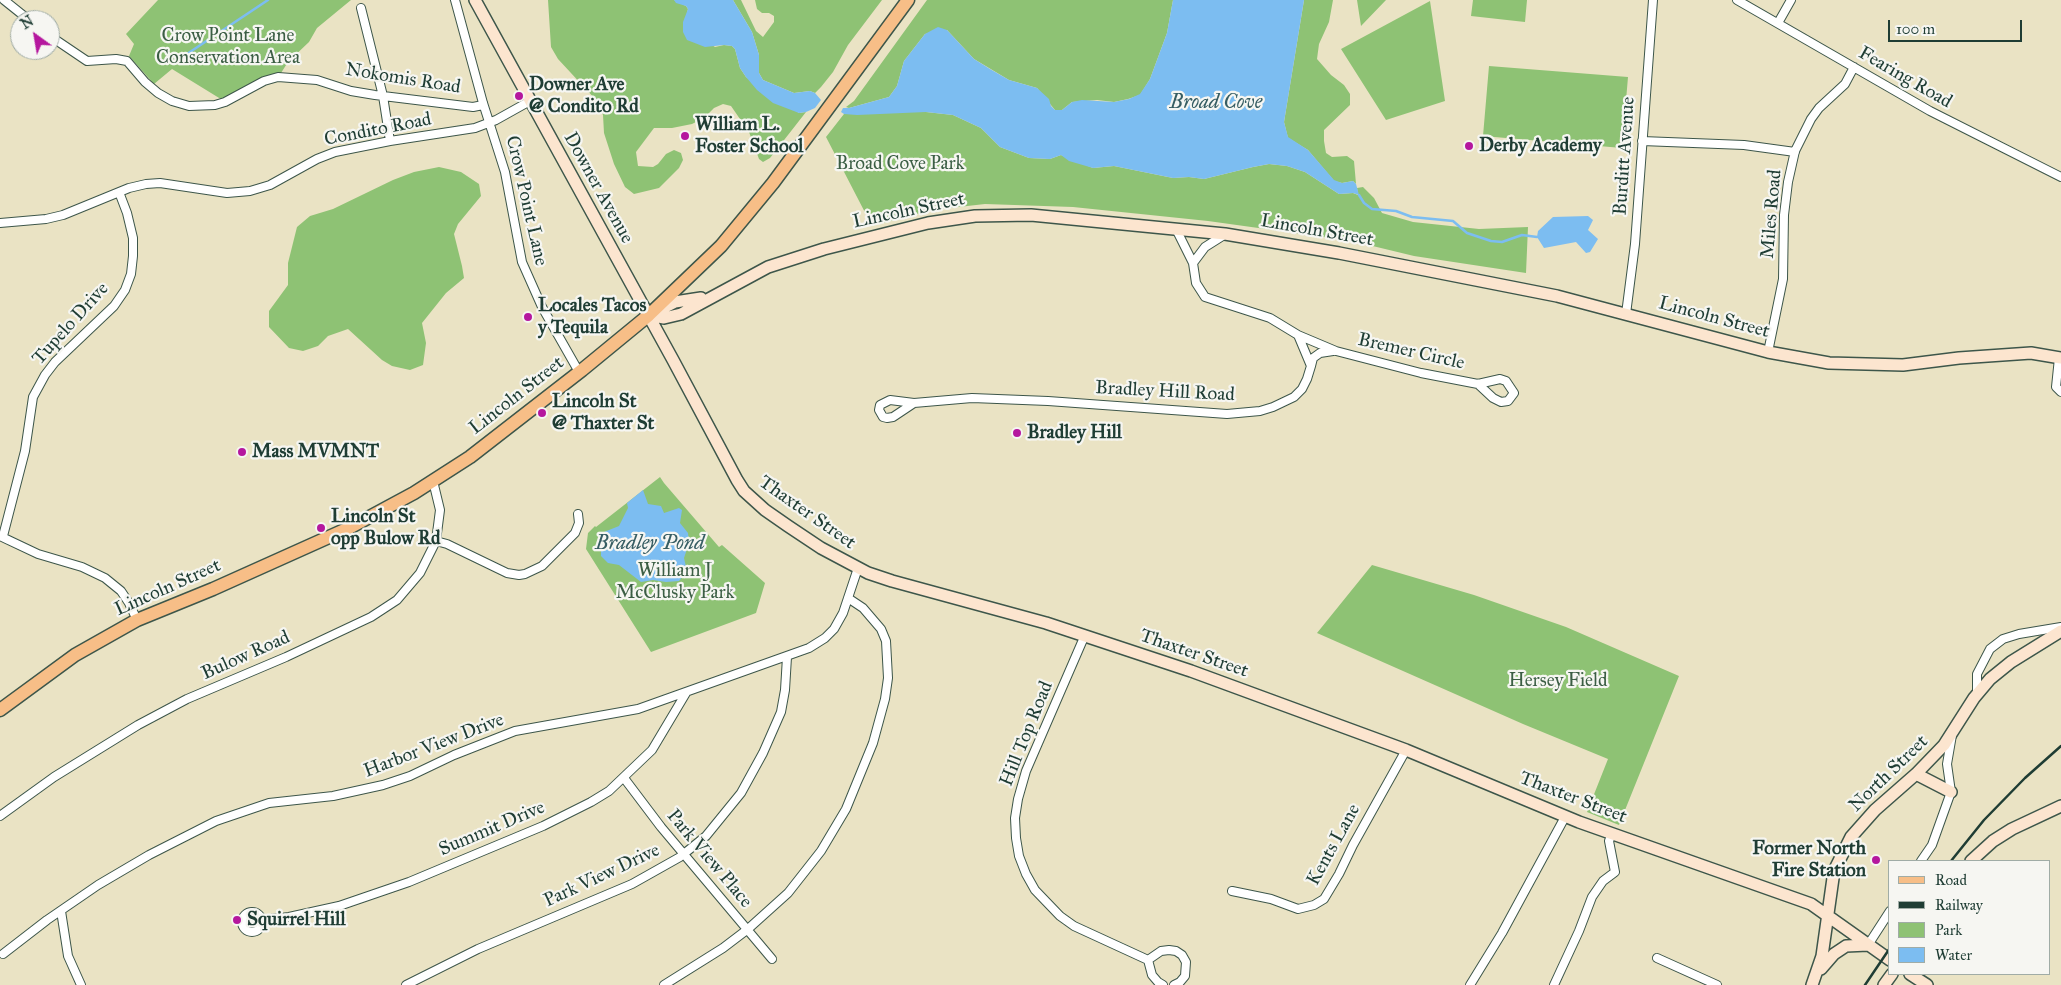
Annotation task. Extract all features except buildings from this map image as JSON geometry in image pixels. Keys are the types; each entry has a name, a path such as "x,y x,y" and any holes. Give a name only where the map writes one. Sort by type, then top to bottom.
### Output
{"main road":[{"path":"649,315 694,273 745,218 908,0"},
{"name":"Lincoln Street","path":"0,710 75,655 136,620 213,589 349,528 433,481 470,457 649,315"}],"street":[{"path":"4,0 16,10"},
{"name":"Crow Point Lane","path":"455,0 483,105 510,188 519,250 526,273 542,307 579,372"},
{"name":"Downer Avenue","path":"475,0 649,315"},
{"name":"Burditt Avenue","path":"1626,314 1635,244 1653,0"},
{"name":"Fearing Road","path":"1737,0 1930,112 2061,177"},
{"path":"1778,23 1791,0"},
{"path":"362,8 383,96 390,141"},
{"name":"Nokomis Road","path":"60,43 87,61 116,59 127,61 145,82 158,93 172,101 189,106 215,105 225,102 264,81 278,77 317,80 358,92 383,96 473,107 483,105"},
{"name":"Miles Road","path":"1768,352 1783,279 1784,215 1788,182 1795,152 1811,119 1819,108 1845,84 1854,67"},
{"name":"Condito Road","path":"0,223 63,216 119,192 146,184 160,183 227,193 250,191 270,185 335,152 390,141 461,131 490,123 530,101"},
{"path":"1642,141 1744,145 1795,152"},
{"name":"Tupelo Drive","path":"1,536 25,452 33,397 45,375 55,362 114,306 125,290 131,274 134,256 133,238 127,212 119,192"},
{"name":"Lincoln Street","path":"649,315 664,318 681,314 713,295 768,267 796,257 907,227 953,219 1030,215 1225,234 1465,276 1557,296 1768,352 1829,363 1879,365 2032,353 2060,358"},
{"path":"1176,229 1193,263 1196,283 1205,297 1270,318 1298,335 1311,366"},
{"path":"1193,263 1205,248 1225,234"},
{"name":"Thaxter Street","path":"649,315 718,448 744,491 765,510 788,526 821,548 858,568 892,581 1046,622 1191,671 1406,750 1565,817 1810,904 1888,959"},
{"name":"Bremer Circle","path":"1298,335 1336,351 1421,373 1478,384"},
{"name":"Bremer Circle","path":"1311,366 1313,358 1320,353 1336,351"},
{"path":"2060,358 2056,387 2061,392"},
{"name":"Bradley Hill Road","path":"914,404 954,399 992,398 1227,414 1260,411 1283,404 1302,389 1308,380 1311,366"},
{"name":"Bulow Road","path":"0,816 54,777 138,725 187,699 286,657 371,617 397,600 420,573 436,541 440,510 433,481"},
{"path":"436,541 447,544 507,573 525,574 542,566 575,533 579,523 578,514"},
{"path":"1,536 38,554 82,567 105,578 121,591 129,603 136,620"},
{"name":"Harbor View Drive","path":"3,954 98,885 149,855 216,821 269,803 333,796 384,785 410,776 454,755 516,732 638,709 810,648 834,629 843,613 858,568"},
{"path":"664,985 748,929 788,894 821,851 846,809 874,743 888,678 886,641 881,629 862,608 848,598"},
{"path":"1977,694 1976,674 1990,649 2002,639 2061,626"},
{"name":"North Street","path":"1814,981 1822,956 1826,916 1834,871 1848,842 1875,810 1916,774 1944,745 1977,694 1990,679 2012,662 2061,631"},
{"name":"Hill Top Road","path":"1085,636 1026,771 1018,798 1015,818 1016,838 1026,874 1035,890 1054,911 1074,926 1148,960"},
{"name":"Park View Drive","path":"406,985 478,949 632,884 659,870 706,836 741,793 763,754 780,712 785,690 787,657"},
{"name":"Summit Drive","path":"261,920 289,917 339,906 409,882 543,826 591,802 609,791 652,750 686,692"},
{"path":"1923,860 1932,845 1951,792 1947,764 1953,730"},
{"name":"Kents Lane","path":"1232,890 1270,899 1298,909 1314,905 1324,899 1340,874 1353,845 1406,750"},
{"path":"1916,774 1951,792"},
{"name":"Park View Place","path":"624,778 661,827 772,959"},
{"path":"1972,860 1993,841 2061,806"},
{"path":"1470,985 1502,934 1565,817"},
{"path":"1554,985 1592,898 1603,881 1615,872 1609,841 1612,833"},
{"path":"61,911 68,956 81,985"},
{"path":"1814,981 1826,962 1842,949 1851,946 1868,945 1888,914"},
{"path":"1163,985 1152,975 1148,960 1162,951 1169,950 1182,956 1187,968 1185,976 1174,985"},
{"path":"1657,958 1717,985"},
{"path":"1912,975 1927,985"}],"green space":[{"name":"Crow Point Lane Conservation Area","path":"158,0 351,0 317,28 309,42 288,62 281,73 224,101 172,69 154,84 129,56 134,44 126,34"},
{"path":"548,0 674,0 688,9 684,26 715,47 732,46 735,49 740,68 746,77 799,113 806,112 770,158 763,162 759,159 749,132 731,106 723,104 714,108 704,118 692,124 672,128 654,128 636,152 638,166 653,167 666,154 674,150 681,153 683,160 679,168 659,188 634,194 625,187 614,164 604,133 603,115 596,100 558,59 551,47"},
{"path":"733,0 741,0 756,31 763,37 774,22 774,16 769,13 762,13 757,9 755,0 882,0 848,45 833,72 821,87 815,93 810,91 794,93 763,80 759,73 759,55 752,32"},
{"name":"Broad Cove Park","path":"927,0 1173,0 1167,33 1150,79 1140,95 1128,99 1114,102 1097,100 1072,102 1062,110 1055,110 1037,88 1009,80 974,59 947,30 925,34 904,61 897,86 889,97 849,108 846,107 854,101"},
{"path":"1304,0 1333,0 1329,22 1319,44 1317,59 1331,75 1344,85 1350,94 1350,105 1324,130 1324,141 1326,153 1332,157 1347,156 1354,161 1356,184 1353,181 1342,183 1334,181 1308,150 1288,138 1284,122"},
{"path":"1357,0 1386,0 1361,26"},
{"path":"1473,0 1527,0 1525,22 1471,16"},
{"path":"1430,1 1445,101 1386,120 1341,49"},
{"path":"1489,66 1628,77 1622,148 1483,136"},
{"name":"Broad Cove Park","path":"926,112 953,115 981,128 1000,147 1029,158 1050,159 1061,155 1093,168 1114,166 1173,178 1189,177 1204,179 1269,164 1287,166 1305,172 1339,194 1353,193 1358,195 1357,188 1363,187 1374,198 1382,213 1413,222 1479,229 1528,227 1526,273 1414,256 1352,241 1208,221 1073,207 985,204 932,210 872,226 826,137 844,114"},
{"path":"439,167 461,172 479,184 481,196 458,224 454,234 464,278 446,293 422,323 426,343 423,365 410,370 392,366 382,360 348,329 328,336 318,346 303,351 289,348 269,327 269,311 288,285 288,263 297,227 310,216 333,209 393,180 414,172"},
{"name":"William J McClusky Park","path":"660,477 719,547 722,545 765,583 756,613 651,652 586,549 588,533 595,526"},
{"name":"Hersey Field","path":"1372,565 1474,595 1566,627 1679,676 1619,825 1587,812 1608,759 1523,724 1317,633"}],"water":[{"path":"674,0 733,0 752,32 759,55 759,73 763,80 794,93 810,91 815,93 821,100 815,108 799,113 773,103 757,90 746,77 740,68 735,49 732,46 705,47 687,40 683,32 683,22 688,9"},
{"name":"Broad Cove","path":"1173,0 1304,0 1284,122 1288,137 1308,150 1334,180 1342,183 1353,181 1356,184 1359,195 1353,193 1339,194 1305,172 1287,166 1269,164 1204,179 1189,177 1173,178 1114,166 1093,168 1069,161 1061,155 1050,159 1029,158 1000,147 981,128 953,115 926,112 857,115 841,112 843,108 889,97 897,86 904,61 925,34 938,27 947,30 974,59 990,69 1009,80 1037,88 1049,99 1051,106 1055,110 1062,110 1072,102 1082,100 1114,102 1129,99 1140,94 1150,79 1167,33"},
{"path":"1588,216 1593,220 1588,230 1598,239 1590,252 1586,253 1576,242 1544,248 1537,237 1538,231 1553,217"},
{"name":"Bradley Pond","path":"643,490 648,504 661,506 664,513 679,508 682,510 680,523 688,533 689,543 684,558 687,571 679,581 653,580 641,582 619,565 608,563 601,556 604,532 619,526 628,508 627,503"}],"waterway":[{"path":"187,54 268,0"},
{"path":"1359,195 1364,203 1372,209 1396,211 1412,217 1453,221 1467,233 1491,241 1502,242 1522,235 1537,237"}],"railway":[{"path":"1952,860 1984,820 2025,778 2061,746"},
{"path":"1865,985 1888,951"}],"place":[{"name":"Downer Ave @ Condito Rd","path":"519,96"},
{"name":"William L. Foster School","path":"685,136"},
{"name":"Derby Academy","path":"1469,146"},
{"name":"Locales Tacos y Tequila","path":"528,317"},
{"name":"Lincoln St @ Thaxter St","path":"542,413"},
{"name":"Bradley Hill","path":"1017,433"},
{"name":"Mass MVMNT","path":"242,452"},
{"name":"Lincoln St opp Bulow Rd","path":"321,528"},
{"name":"Former North Fire Station","path":"1876,860"},
{"name":"Squirrel Hill","path":"237,920"}]}
